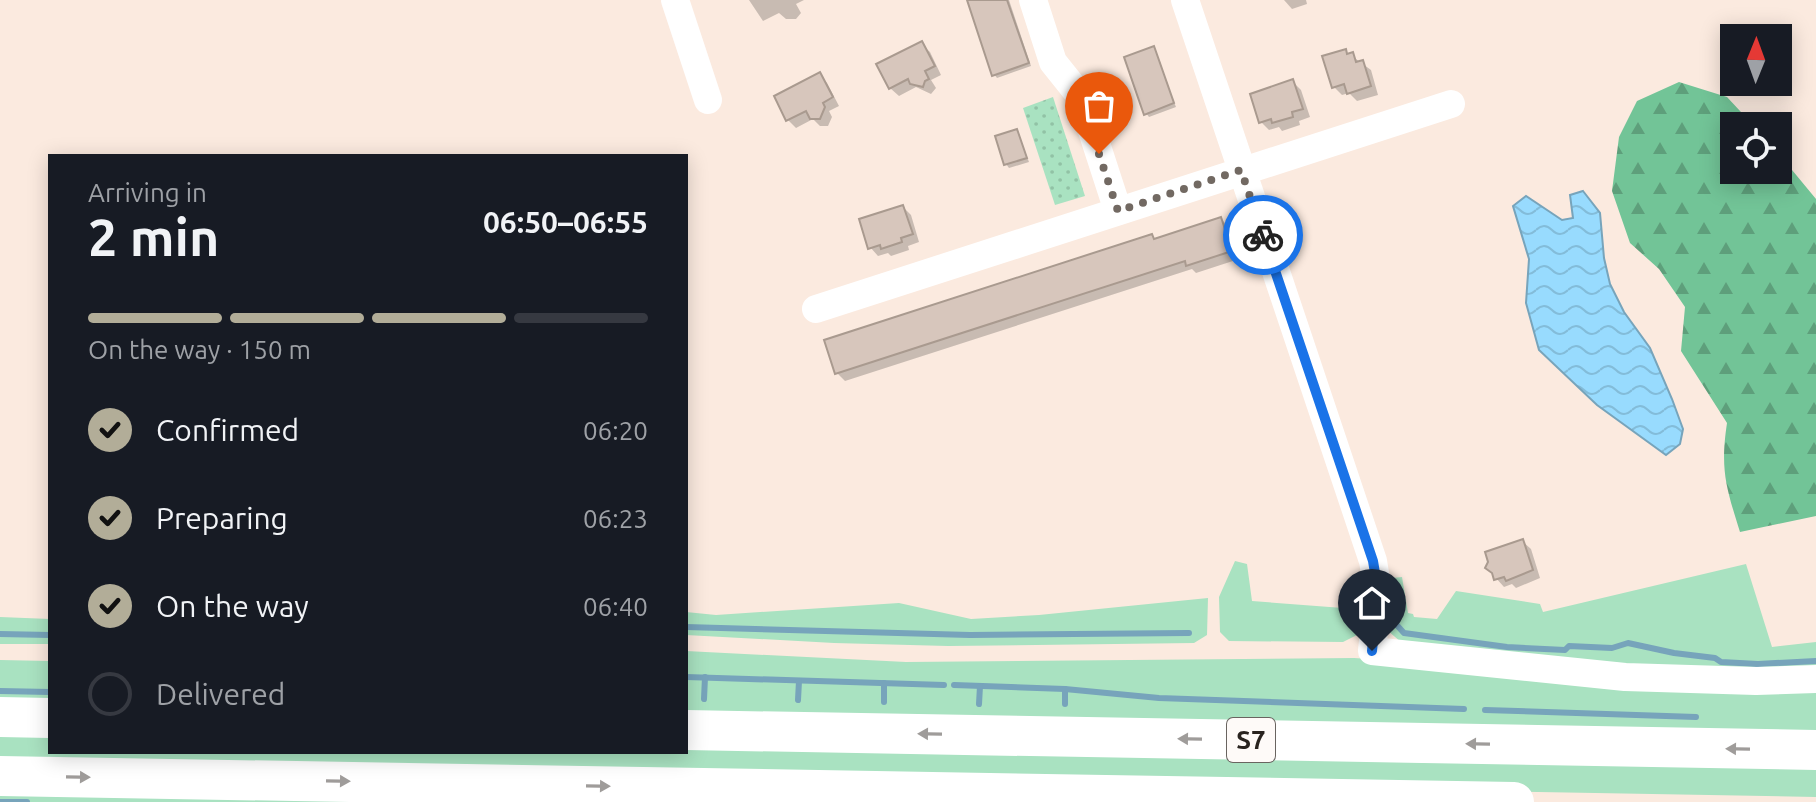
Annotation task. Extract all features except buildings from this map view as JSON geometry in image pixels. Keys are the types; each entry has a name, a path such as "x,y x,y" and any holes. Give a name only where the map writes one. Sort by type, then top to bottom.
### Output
{"highway":[{"path":"0,717 48,718"},
{"name":"S7","path":"688,730 1816,750"},
{"name":"S7","path":"0,776 1514,802"}],"street":[{"path":"675,0 708,100"},
{"path":"1033,0 1053,62 1081,97 1118,211"},
{"path":"1185,0 1373,561 1378,591 1372,651 1625,677 1756,681 1816,679"},
{"path":"816,309 1451,104"}],"green space":[{"path":"1679,82 1727,97 1741,112 1720,112 1720,184 1792,184 1792,170 1816,199 1816,516 1740,532 1726,478 1724,454 1727,423 1681,351 1685,307 1659,269 1630,243 1612,191 1619,137 1637,101"},
{"path":"1053,97 1085,196 1055,205 1023,108"},
{"path":"1235,561 1247,564 1252,601 1356,609 1362,581 1372,581 1363,632 1343,642 1229,641 1220,632 1219,597"},
{"path":"1746,564 1772,647 1816,642 1816,672 1730,673 1402,643 1387,630 1382,579 1402,577 1408,613 1414,617 1437,619 1456,591 1540,604 1543,612"},
{"path":"1208,598 1207,635 1194,643 948,646 688,635 688,612 716,615 899,603 971,619"},
{"path":"0,617 48,619 48,644 0,644"},
{"path":"688,651 906,662 1354,658 1816,688 1816,734 688,713"},
{"path":"0,660 48,661 48,702 0,701"},
{"path":"0,731 48,732 48,754 688,754 688,743 1816,764 1816,797 0,764"},
{"path":"0,794 444,802 0,802"}],"water":[{"path":"1583,191 1600,213 1610,284 1624,312 1650,348 1683,429 1680,444 1666,455 1597,405 1539,350 1526,303 1529,259 1513,206 1526,196 1562,220 1573,218 1570,195"}],"waterway":[{"path":"1391,593 1392,610"},
{"path":"1394,622 1404,633 1507,647 1565,650 1569,646 1612,648 1628,643 1715,658 1721,662 1816,661"},
{"path":"688,627 970,635 1189,633"},
{"path":"0,634 48,635"},
{"path":"688,677 944,685"},
{"path":"704,699 705,677"},
{"path":"798,700 799,681"},
{"path":"884,683 884,702"},
{"path":"954,685 1065,689 1159,698 1464,709"},
{"path":"979,704 980,686"},
{"path":"1065,689 1065,704"},
{"path":"0,691 48,692"},
{"path":"1485,710 1696,717"},
{"path":"0,802 27,802"}],"way so far":[{"path":"1099,154 1118,211 1241,170 1263,235"}],"route":[{"path":"1263,235 1373,561 1378,581 1378,601 1372,651"}]}
